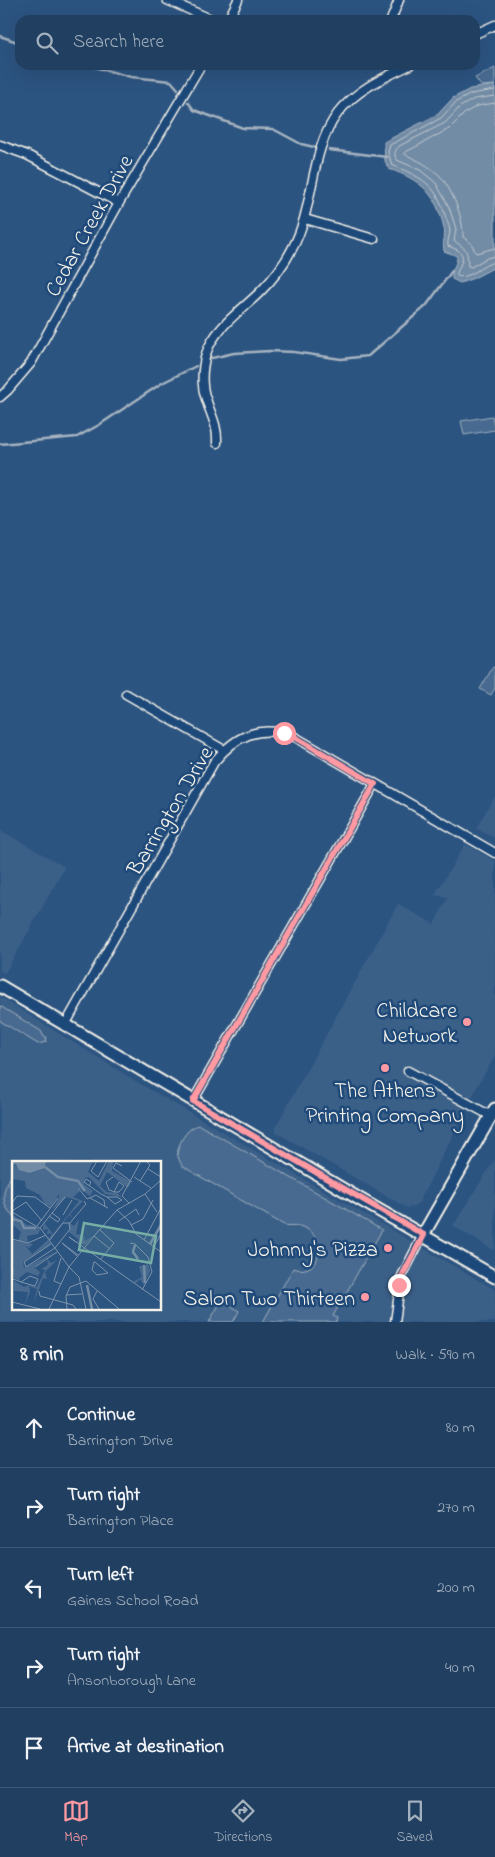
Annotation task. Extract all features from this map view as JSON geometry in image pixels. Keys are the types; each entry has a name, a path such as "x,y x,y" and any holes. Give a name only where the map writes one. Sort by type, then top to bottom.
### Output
{"main road":[{"path":"0,986 495,1277"},
{"path":"424,1235 493,1113"}],"street":[{"path":"167,0 202,15"},
{"path":"230,15 238,0"},
{"path":"393,15 399,0"},
{"path":"480,32 495,25"},
{"name":"Cedar Creek Drive","path":"0,397 31,363 119,203 198,70"},
{"path":"216,443 216,428 203,387 203,364 207,352 222,328 266,286 293,249 304,219 320,153 337,114 370,84 391,70"},
{"path":"0,145 27,155 119,203"},
{"path":"304,219 374,239"},
{"path":"126,694 224,750"},
{"name":"Barrington Drive","path":"65,1025 214,762 224,750 238,739 250,734 274,731 295,737 495,853"},
{"path":"193,1101 375,784"},
{"path":"408,1071 493,1113"},
{"path":"395,1322 401,1278 424,1235"}],"shaded area":[{"path":"495,68 495,85 481,86 475,78"},
{"path":"492,416 495,430 464,435 461,421"},
{"path":"493,667 495,668 495,688 491,695 480,689"},
{"path":"495,796 495,838 476,828"},
{"path":"0,830 65,867 5,973 0,971"},
{"path":"465,844 495,861 495,1056 479,1083 419,1202 413,1207 407,1208 276,1132 276,1126 398,904 434,924 448,898 435,895"},
{"path":"0,997 137,1082 495,1290 495,1322 0,1322"},
{"path":"0,1006 41,1031 44,1037 47,1037 46,1042 38,1044 0,1021"},
{"path":"199,1125 382,1230 333,1316 337,1318 336,1322 263,1322 293,1268 303,1269 311,1267 316,1261 318,1245 315,1237 309,1231 299,1226 284,1225 182,1166 178,1158 181,1142 188,1131"},
{"path":"495,1159 495,1251 453,1226"},
{"path":"12,1176 12,1214 4,1201 5,1190"},
{"path":"222,1300 239,1311 233,1322 209,1322"}],"water":[{"path":"495,85 495,267 460,283 452,279 457,256 444,251 444,231 437,206 432,197 418,183 389,169 385,161 384,142 438,114 453,98 470,89"}],"waterway":[{"path":"0,36 15,41"},
{"path":"105,70 131,77 171,81 178,89"},
{"path":"188,102 194,110 243,128 273,129 301,144 314,147"},
{"path":"329,150 387,157"},
{"path":"212,358 234,353 270,351 294,352 341,359 368,356 426,306 452,271"},
{"path":"0,444 77,437 99,425 162,383 196,366"}],"place":[{"name":"Childcare Network","path":"467,1022"},
{"name":"The Athens Printing Company","path":"385,1068"},
{"name":"Johnny's Pizza","path":"388,1248"},
{"name":"Salon Two Thirteen","path":"365,1297"}],"route":[{"path":"284,733 295,737 375,784 193,1101 424,1235 399,1285"}]}
